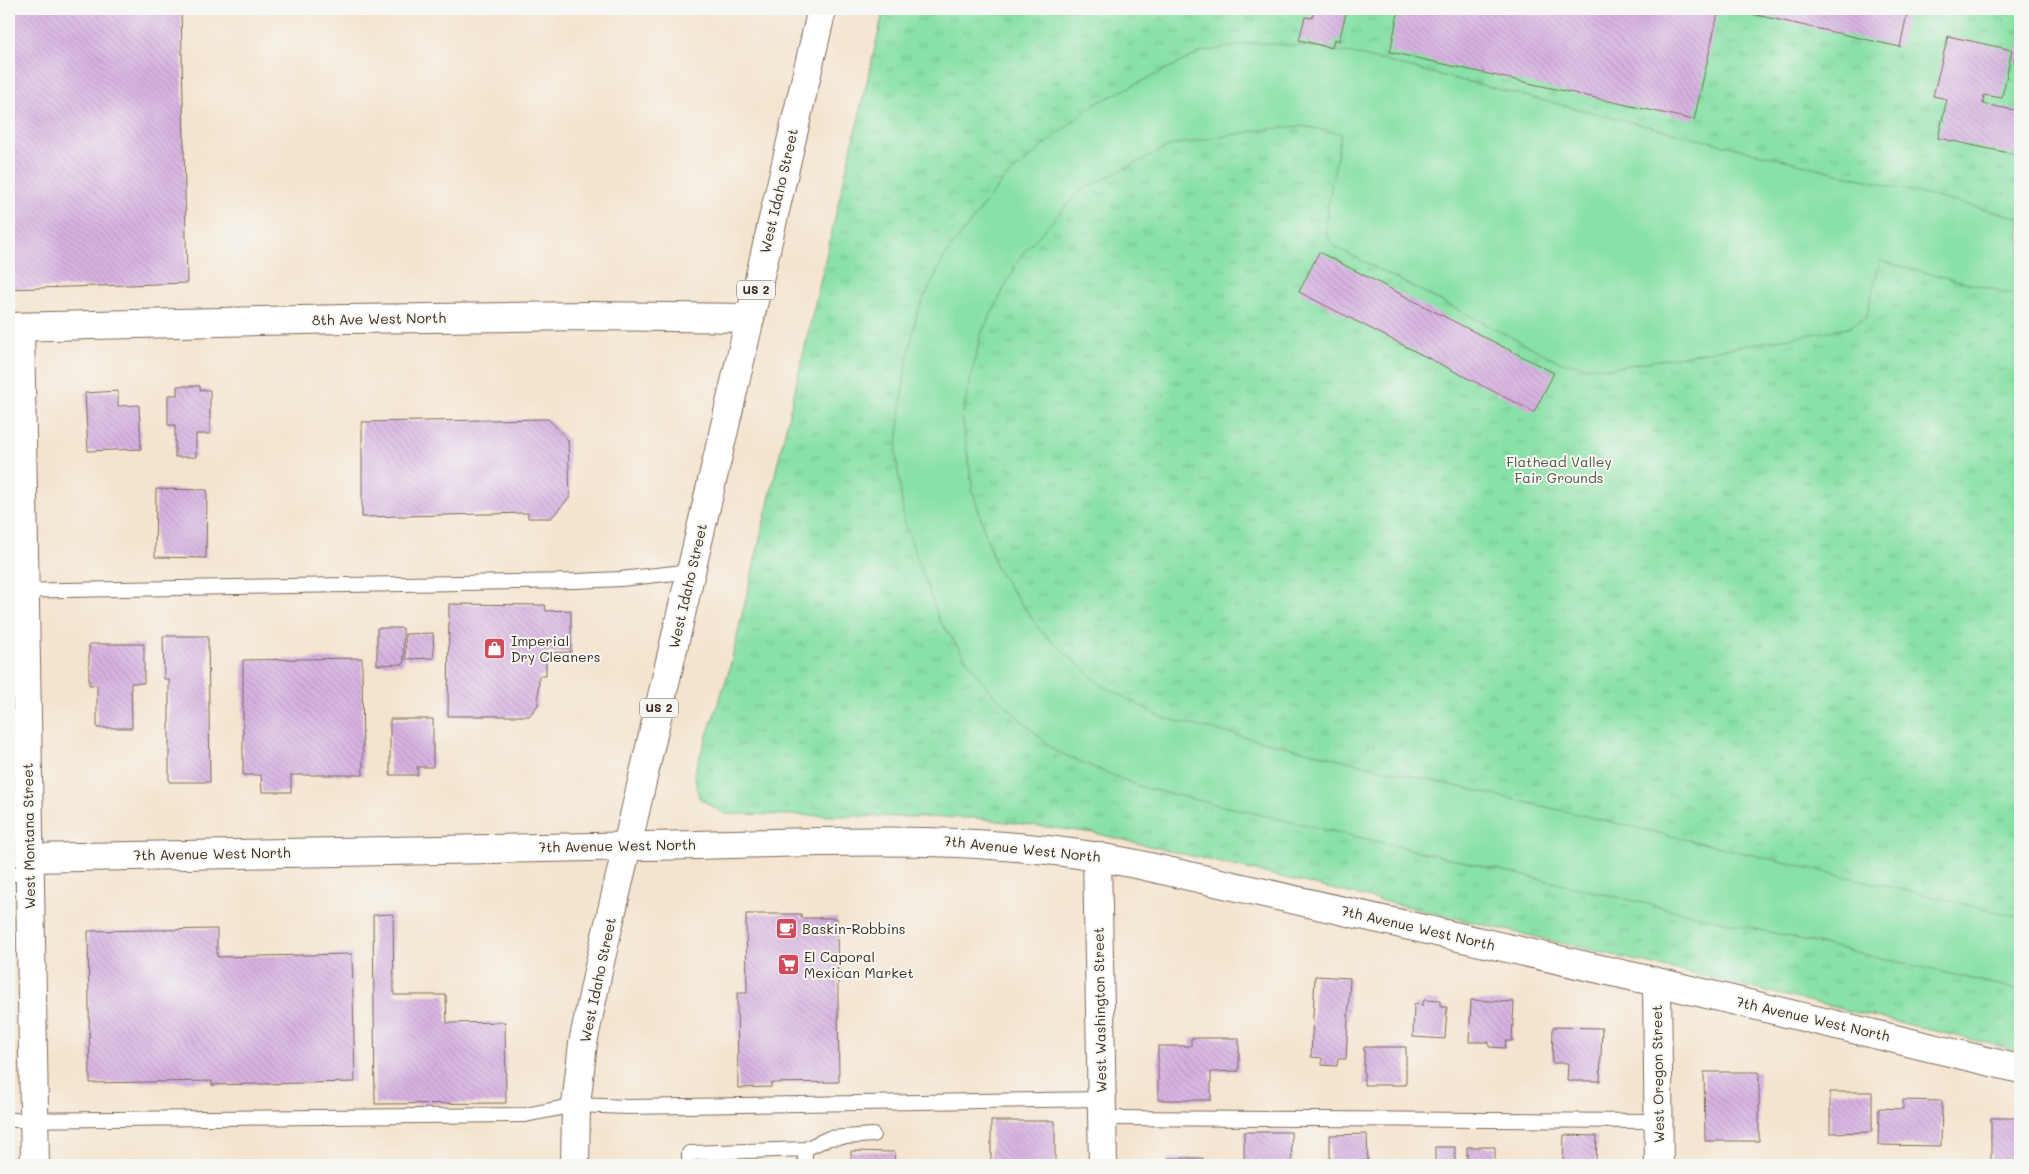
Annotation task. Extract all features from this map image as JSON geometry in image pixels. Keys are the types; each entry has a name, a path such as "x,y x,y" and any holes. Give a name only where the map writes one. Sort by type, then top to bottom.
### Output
{"main road":[{"name":"West Idaho Street","path":"575,1165 576,1105 583,1043 822,9"},
{"name":"8th Ave West North","path":"15,327 346,319 591,316 750,318"},
{"name":"West Montana Street","path":"15,327 17,591 23,869 21,1120 35,1165"},
{"name":"7th Avenue West North","path":"23,869 628,845 698,845 793,841 940,841 1036,848 1097,856 1656,982 2020,1069"},
{"name":"West Washington Street","path":"1097,856 1103,1165"},
{"name":"West Oregon Street","path":"1656,982 1659,1165"}],"lane":[{"path":"17,591 576,581 621,579 692,571"},
{"path":"21,1120 525,1115 576,1105 628,1107 1102,1109 1658,1121"},
{"path":"689,1165 689,1153 805,1149 829,1138 873,1135"},
{"path":"805,1149 805,1165"}],"green space":[{"name":"Flathead Valley Fair Grounds","path":"884,9 2020,9 2020,1051 1094,833 975,818 725,814 699,798 694,774 729,671"},
{"path":"1254,43 1307,46 1355,54 2020,218 2020,296 1880,261 1866,317 1848,328 1612,368 1560,362 1335,247 1327,236 1325,222 1341,133 1301,126 1260,130 1172,145 1080,191 1021,255 981,334 962,417 973,492 996,568 1040,630 1100,684 1163,718 2020,917 2020,990 1141,787 1055,751 986,687 939,620 904,520 896,453 905,373 917,313 944,257 1004,179 1093,105 1202,52"}],"building":[{"path":"9,9 181,9 187,283 9,289"},
{"path":"1315,9 1347,9 1339,41 1334,39 1332,48 1299,40 1305,17 1312,18"},
{"path":"1399,9 1719,9 1694,120 1390,52"},
{"path":"1753,9 1908,9 1900,47 1752,14"},
{"path":"1948,36 2012,50 2002,98 1984,95 1983,104 2020,111 2020,147 2018,155 1938,138 1947,99 1933,96"},
{"path":"2018,45 2020,46 2020,63 2014,61"},
{"path":"1319,252 1554,373 1534,412 1299,292"},
{"path":"177,386 200,386 200,390 210,390 210,434 196,434 196,457 175,457 175,425 168,425 168,395 177,395"},
{"path":"118,391 118,406 139,405 141,449 88,451 85,393"},
{"path":"548,419 568,440 570,497 551,518 528,518 528,513 362,517 362,422"},
{"path":"156,489 207,490 206,558 155,557"},
{"path":"449,604 545,605 546,611 571,610 571,652 546,653 546,676 539,676 538,705 529,716 448,716"},
{"path":"377,628 403,628 404,664 377,665"},
{"path":"433,633 434,658 406,659 405,634"},
{"path":"163,636 208,636 210,782 169,782 169,679 164,679"},
{"path":"89,644 144,644 144,683 131,683 132,728 97,728 97,685 89,685"},
{"path":"362,658 363,775 291,775 291,792 262,792 261,775 243,775 243,660"},
{"path":"390,719 433,719 433,767 417,767 418,775 390,775"},
{"path":"393,914 394,995 446,995 447,1023 505,1022 506,1103 375,1104 373,915"},
{"path":"746,914 801,914 801,918 837,918 839,1082 771,1083 771,1087 738,1088 737,993 747,993"},
{"path":"217,929 217,957 352,954 355,1082 212,1085 212,1081 90,1083 88,931"},
{"path":"1315,976 1350,978 1346,1059 1338,1059 1337,1066 1322,1065 1322,1058 1311,1057"},
{"path":"1424,1000 1440,1001 1440,1007 1447,1007 1445,1039 1413,1037 1414,1004 1423,1005"},
{"path":"1471,1000 1514,1002 1512,1041 1506,1041 1505,1048 1489,1047 1489,1042 1469,1042"},
{"path":"1553,1027 1602,1028 1600,1081 1567,1081 1568,1063 1552,1063"},
{"path":"1191,1038 1239,1038 1239,1071 1211,1072 1211,1100 1158,1100 1158,1046 1191,1046"},
{"path":"1364,1047 1406,1047 1406,1085 1364,1085"},
{"path":"1704,1072 1759,1072 1759,1141 1705,1141"},
{"path":"1830,1092 1872,1092 1872,1132 1830,1133"},
{"path":"1903,1100 1942,1101 1941,1146 1878,1145 1879,1108 1903,1109"},
{"path":"1991,1118 2020,1118 2020,1163 1991,1162"},
{"path":"991,1121 1055,1121 1055,1165 991,1165"},
{"path":"1244,1132 1291,1132 1292,1165 1244,1165"},
{"path":"1367,1134 1368,1165 1330,1165 1330,1135"},
{"path":"1564,1135 1597,1136 1596,1165 1563,1165"},
{"path":"1435,1147 1455,1147 1455,1165 1435,1165"},
{"path":"1467,1147 1495,1147 1495,1165 1467,1165"},
{"path":"851,1151 895,1152 894,1165 851,1165"},
{"path":"1168,1158 1203,1158 1203,1165 1168,1165"}],"place":[{"name":"Imperial Dry Cleaners","path":"495,649"},
{"name":"Baskin-Robbins","path":"786,929"},
{"name":"El Caporal Mexican Market","path":"788,965"}]}
